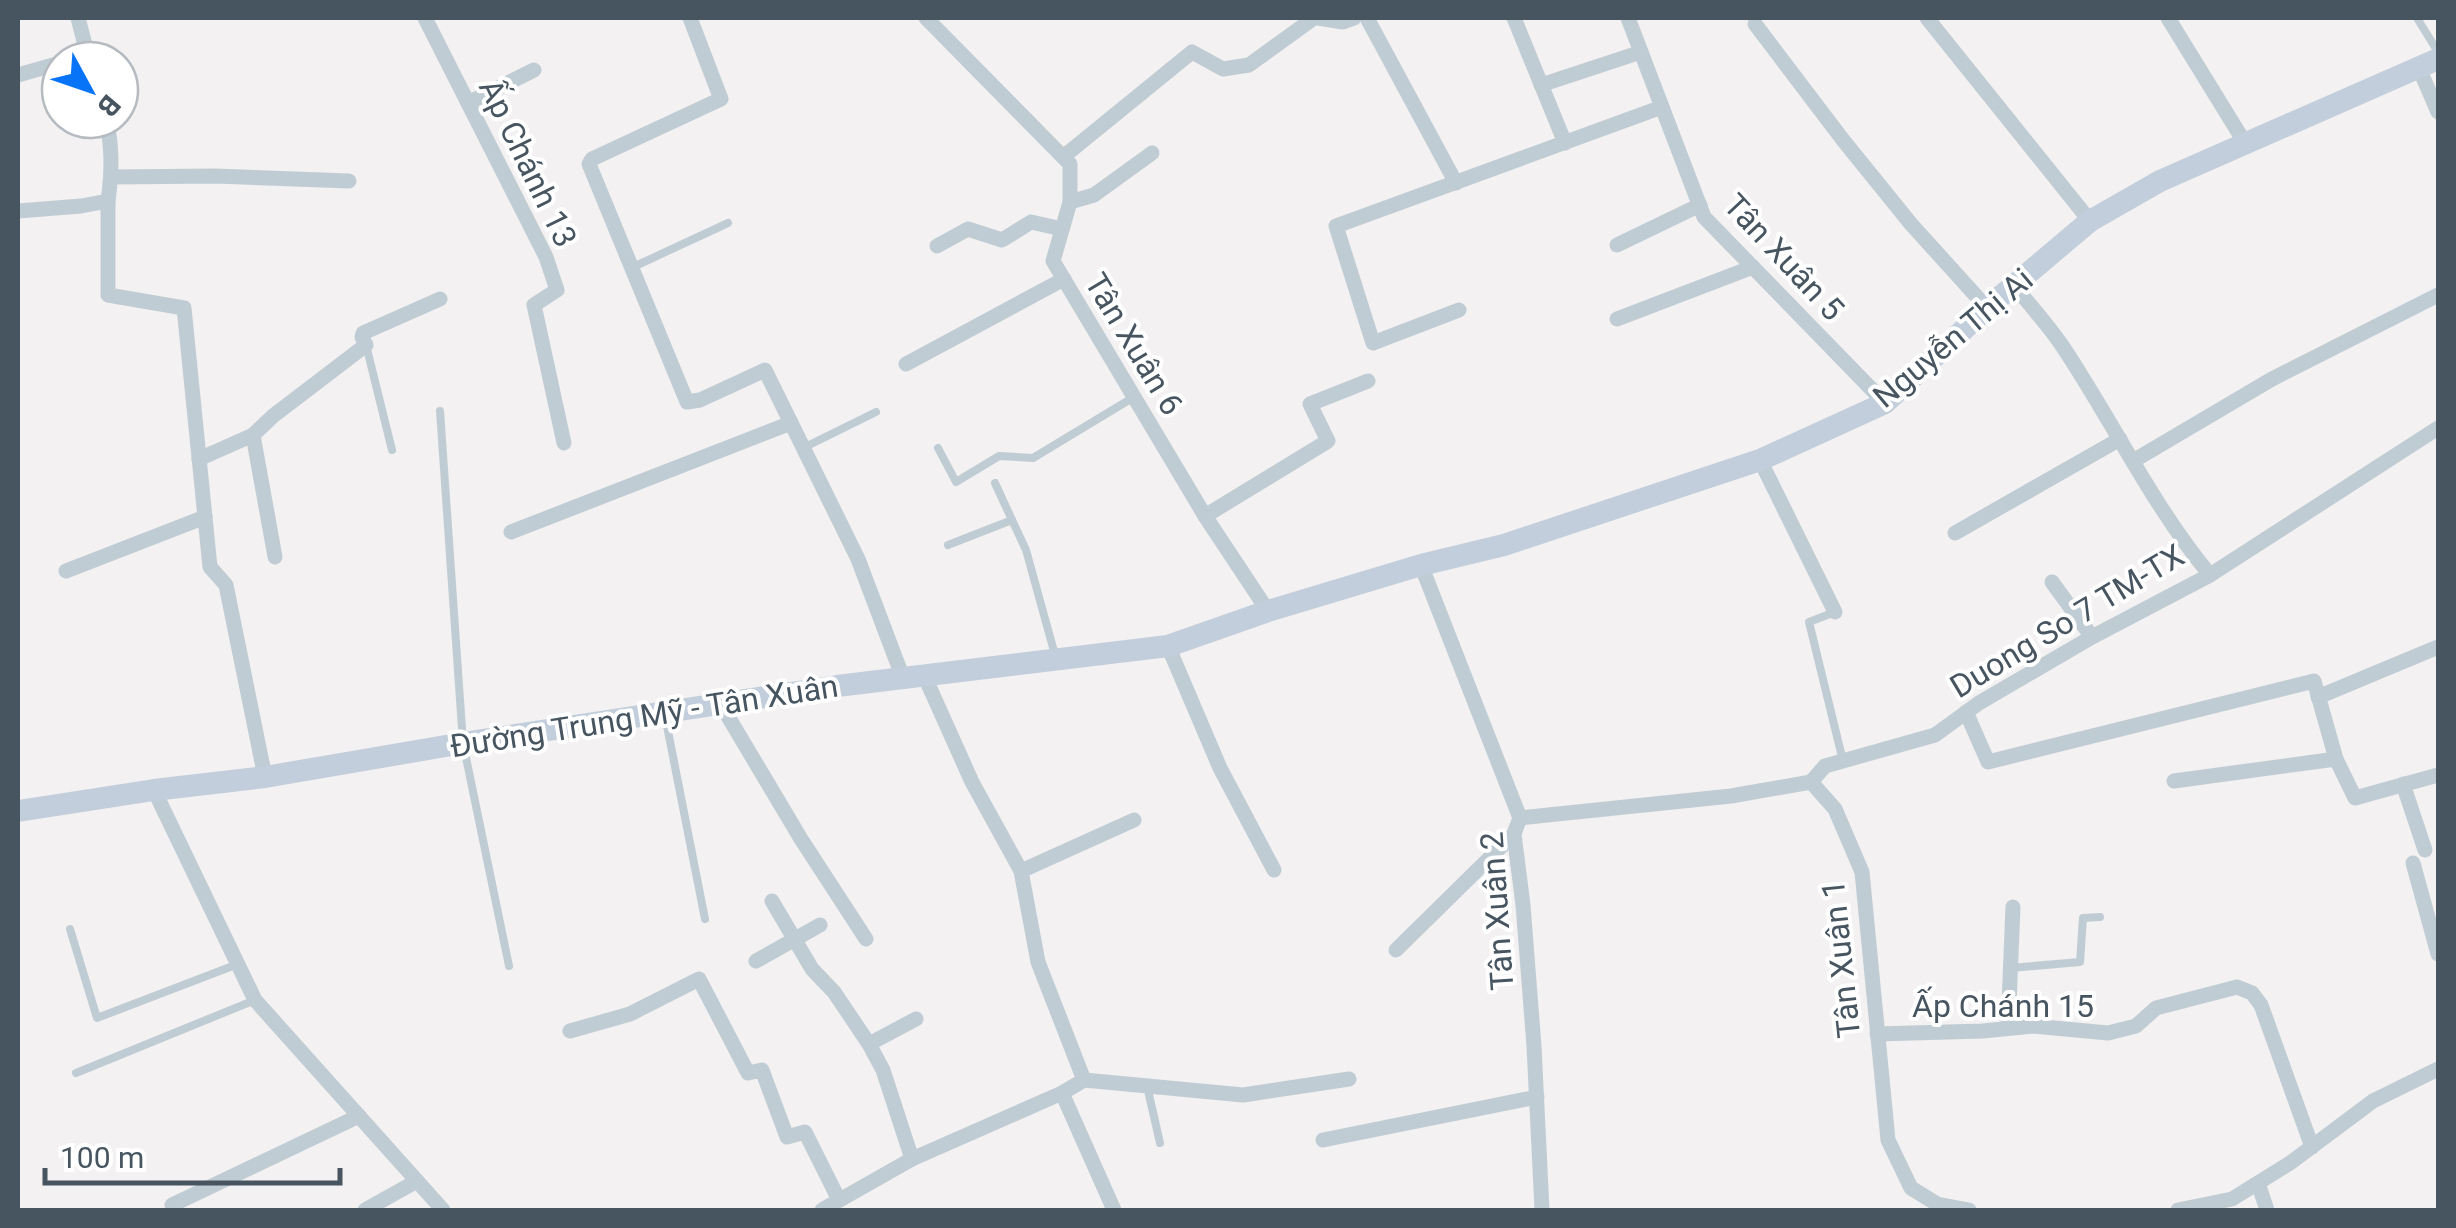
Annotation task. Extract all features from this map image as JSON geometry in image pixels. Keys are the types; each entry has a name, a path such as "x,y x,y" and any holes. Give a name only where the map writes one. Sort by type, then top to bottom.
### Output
{"street":[{"name":"Ấp Chánh 13","path":"425,18 546,257 557,290 534,305 564,443"},
{"path":"690,18 721,99 590,160 686,402 700,400 765,370 914,677 1021,871 1038,962 1084,1080"},
{"path":"926,18 1063,156 1192,52 1223,69 1248,65 1316,18 1343,22 1354,18"},
{"path":"1367,18 1456,183"},
{"path":"1514,18 1565,142"},
{"name":"Tân Xuân 5","path":"1628,18 1704,216 1884,403"},
{"path":"1927,18 2090,221"},
{"path":"2168,18 2245,143"},
{"path":"1754,24 1876,182 1987,308"},
{"path":"1541,85 1641,52"},
{"path":"2429,64 2438,112"},
{"name":"Nguyễn Thị Ai","path":"1268,611 1504,545 1760,460 1884,403 2090,221 2160,181 2429,64"},
{"path":"468,104 534,70"},
{"path":"1458,310 1373,343 1336,226 1662,107"},
{"path":"110,140 108,295 184,308 210,567 226,585 265,776"},
{"path":"1070,202 1094,195 1152,154"},
{"name":"Tân Xuân 6","path":"1063,156 1070,164 1070,202 1053,261 1205,516 1268,611"},
{"path":"112,177 349,181"},
{"path":"18,211 108,200"},
{"path":"1618,245 1700,206"},
{"path":"937,246 968,229 1002,240 1030,222 1062,229"},
{"path":"1616,318 1753,267"},
{"path":"906,364 1064,279"},
{"name":"Duong So 7 TM-TX","path":"1811,782 1826,766 1935,736 1966,712 2092,637 2210,575 2182,538 2061,344 2015,286"},
{"path":"2133,461 2272,379 2438,295"},
{"path":"198,459 253,435 366,344 363,333 440,299"},
{"path":"1205,516 1328,441 1310,404 1368,381"},
{"path":"511,532 791,423"},
{"path":"2210,575 2438,428"},
{"path":"253,435 276,558"},
{"path":"1955,533 2120,439"},
{"path":"1760,460 1835,612"},
{"path":"66,570 205,516"},
{"name":"Tân Xuân 2","path":"1421,566 1517,826 1542,1210"},
{"path":"2052,582 2092,637"},
{"name":"Đường Trung Mỹ - Tân Xuân","path":"18,811 720,703 1168,646 1268,611"},
{"path":"1168,646 1220,768 1274,870"},
{"path":"2318,698 2438,648"},
{"path":"1966,712 1988,762 2314,681 2336,758 2355,798 2438,775"},
{"path":"720,703 800,840 866,939"},
{"path":"2174,781 2336,758"},
{"path":"1396,950 1517,826 1811,782"},
{"name":"Tân Xuân 1","path":"1811,782 1835,809 1862,872 1888,1140 1911,1188 1937,1204 1969,1210"},
{"path":"2404,784 2438,954"},
{"path":"154,790 255,1000 443,1210"},
{"path":"1021,871 1134,820"},
{"path":"772,901 812,969 834,992 869,1044 883,1070 912,1159"},
{"path":"2008,1028 2013,907"},
{"path":"756,961 820,925"},
{"path":"570,1031 630,1014 699,979 748,1073 762,1070 787,1137 805,1132 838,1200"},
{"name":"Ấp Chánh 15","path":"1877,1034 1983,1032 2033,1026 2108,1033 2136,1026 2156,1008 2236,987 2252,993 2261,1004 2312,1147"},
{"path":"869,1044 916,1019"},
{"path":"2178,1210 2232,1199 2373,1101 2438,1069"},
{"path":"822,1210 912,1159 1062,1094 1084,1080 1243,1095 1348,1079"},
{"path":"1062,1094 1109,1209"},
{"path":"1323,1140 1536,1097"},
{"path":"172,1205 359,1116"},
{"path":"364,1210 417,1182"},
{"path":"2258,1183 2267,1210"}],"lane":[{"path":"2418,18 2438,52"},
{"path":"632,268 728,222"},
{"path":"366,344 392,450"},
{"path":"938,448 956,482 999,456 1032,458 1134,397"},
{"path":"440,411 463,743 510,966"},
{"path":"803,448 876,412"},
{"path":"996,483 1026,550 1056,660"},
{"path":"948,545 1012,520"},
{"path":"1835,612 1809,622 1843,761"},
{"path":"664,712 705,919"},
{"path":"2010,968 2080,962 2082,918 2100,917"},
{"path":"70,929 97,1018 238,964"},
{"path":"76,1072 255,1000"},
{"path":"1147,1086 1160,1142"}]}
